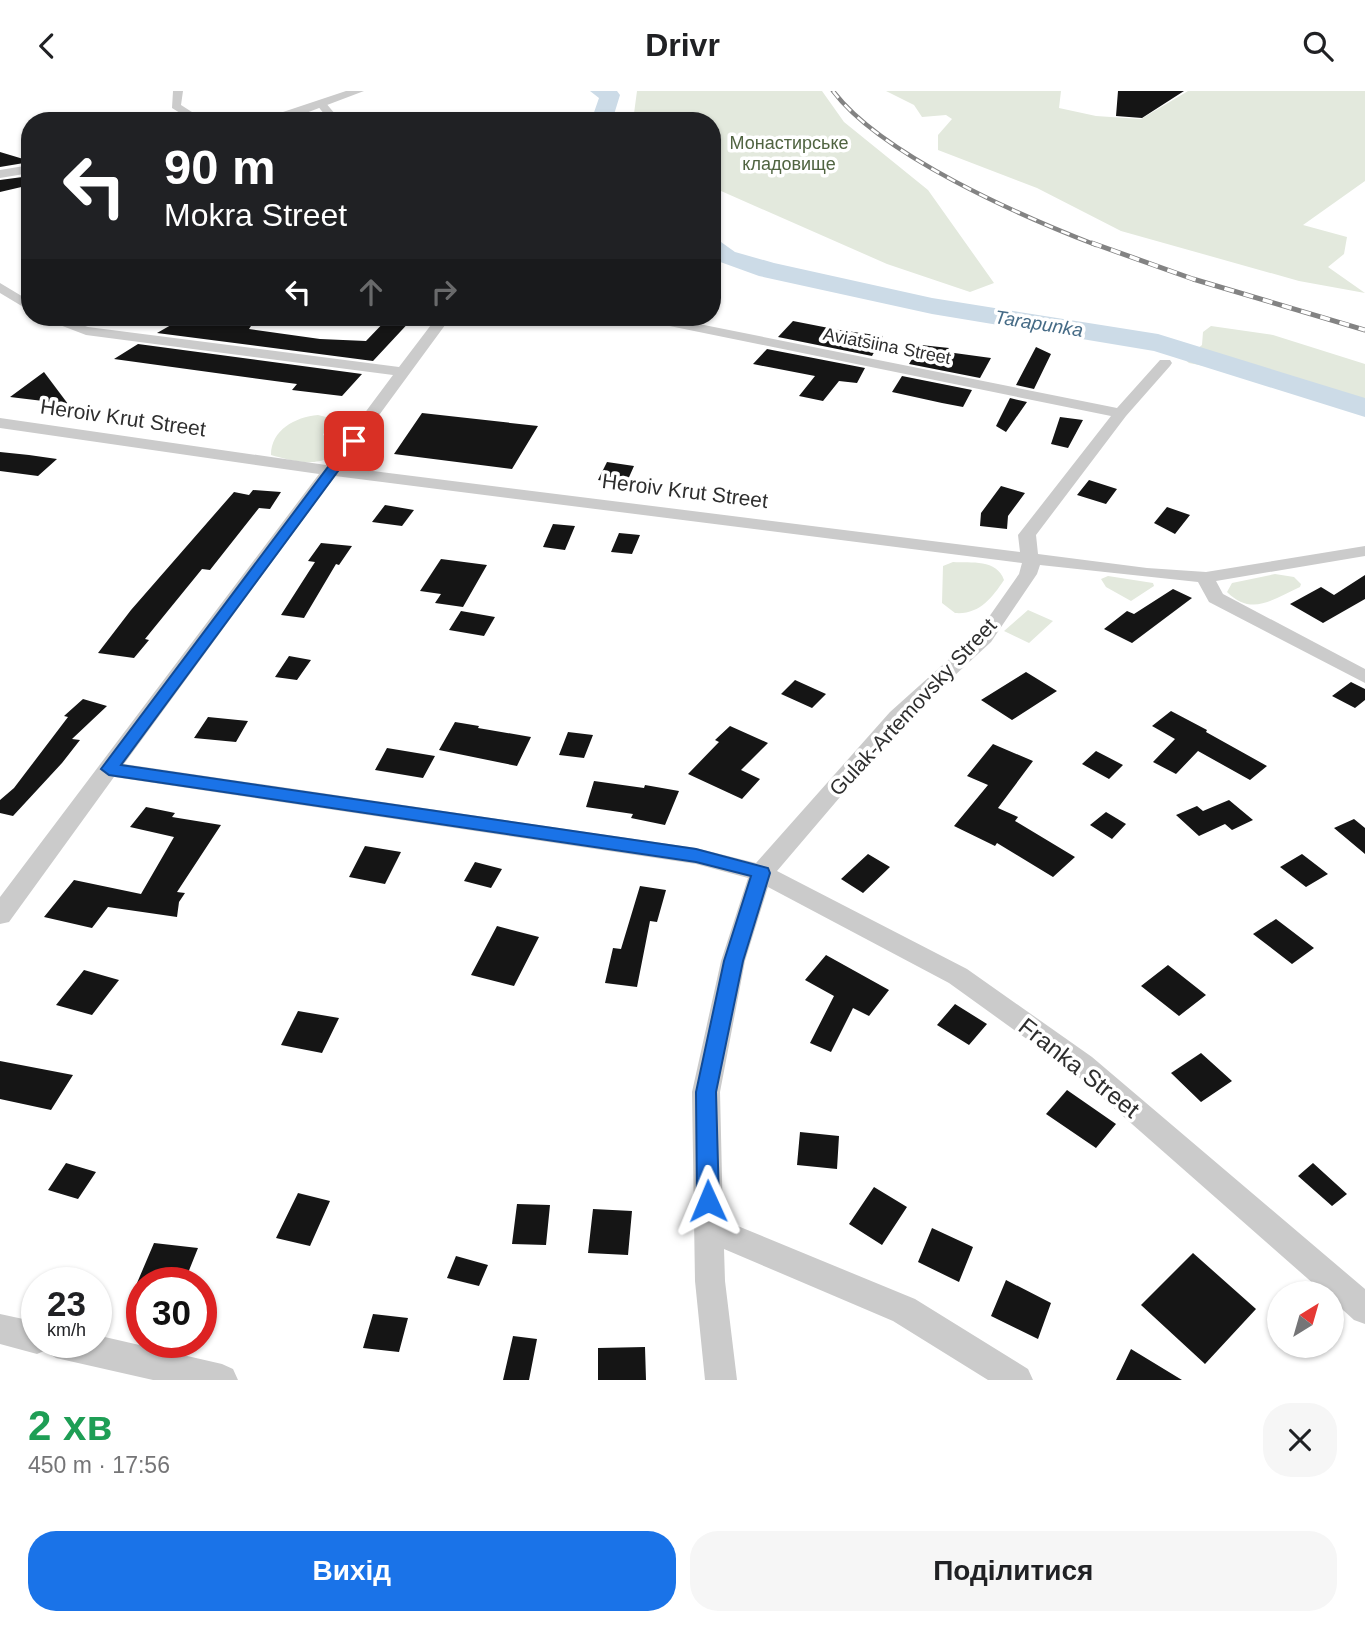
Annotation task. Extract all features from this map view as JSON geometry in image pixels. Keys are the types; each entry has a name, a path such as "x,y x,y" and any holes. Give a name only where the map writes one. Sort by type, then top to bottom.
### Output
{"street":[{"path":"178,91 176,106 186,112"},
{"path":"293,112 358,91"},
{"path":"321,104 328,112"},
{"path":"0,174 21,170"},
{"path":"0,287 21,301"},
{"path":"72,326 86,331 404,372"},
{"path":"0,915 437,326"},
{"name":"Aviatsiina Street","path":"690,326 1121,413"},
{"name":"Gulak-Artemovsky Street","path":"721,1380 710,1281 706,1092 733,961 761,873 897,717 984,638 1028,574 1031,565 1027,535 1121,413 1165,363"},
{"name":"Heroiv Krut Street","path":"0,423 332,470 1147,573 1206,577 1365,551"},
{"path":"1206,577 1216,598 1365,677"},
{"name":"Franka Street","path":"109,769 696,856 761,873 958,976 1083,1065 1365,1309"},
{"path":"709,1228 904,1310 1017,1380"},
{"path":"0,1329 21,1334"},
{"path":"112,1355 222,1380"}],"green space":[{"name":"Монастирське кладовище","path":"637,91 822,91 844,122 928,190 994,283 970,292 887,264 721,191 721,112 634,112"},
{"path":"886,91 1061,91 1059,108 1096,116 1141,119 1188,91 1365,91 1365,181 1303,225 1347,237 1344,254 1328,267 1365,293 1299,281 1121,231 1037,188 938,150 938,135 952,119 946,115 922,117 914,105"},
{"path":"1211,326 1273,335 1365,364 1365,415 1240,373 1189,363 1184,359 1202,345 1203,332"},
{"path":"318,415 326,417 327,426 323,435 339,443 328,458 310,462 271,455 275,438 286,426"},
{"path":"953,562 990,565 1001,573 1004,580 984,604 971,611 955,613 942,603 943,566"},
{"path":"1275,574 1294,577 1301,584 1300,587 1254,605 1236,599 1227,592 1232,583"},
{"path":"1108,576 1153,583 1154,586 1131,601 1106,587 1101,579"},
{"path":"1028,610 1053,621 1029,643 1004,631"}],"building":[{"path":"1118,91 1184,91 1142,118 1116,116"},
{"path":"0,152 21,158 21,164 0,167"},
{"path":"21,177 21,187 0,192 0,180"},
{"path":"793,321 883,336 872,356 778,337"},
{"path":"169,326 251,326 249,329 320,339 366,341 380,326 406,326 373,361 157,333"},
{"path":"138,344 362,374 342,396 292,390 297,384 114,359"},
{"path":"921,345 949,348 947,352 991,358 980,378 909,364"},
{"path":"1036,347 1051,354 1034,389 1016,385"},
{"path":"767,349 865,368 857,383 839,381 823,401 799,396 815,376 753,364"},
{"path":"44,372 68,404 10,397"},
{"path":"902,376 972,390 963,407 892,392"},
{"path":"1010,398 1027,402 1006,432 996,426"},
{"path":"422,413 538,426 512,469 394,454"},
{"path":"1060,417 1083,420 1068,448 1051,444"},
{"path":"0,452 57,459 38,476 0,471"},
{"path":"607,462 634,466 626,484 598,480"},
{"path":"1089,480 1117,489 1106,504 1077,495"},
{"path":"1001,486 1025,493 1008,516 1007,529 980,526 981,513"},
{"path":"253,490 281,492 270,509 259,508 210,570 202,569 145,639 149,640 134,658 98,653 131,610 234,492 249,495"},
{"path":"385,505 414,510 402,526 372,522"},
{"path":"1167,507 1190,515 1175,534 1154,523"},
{"path":"553,524 575,526 565,550 543,547"},
{"path":"619,533 640,535 632,554 611,552"},
{"path":"321,543 352,546 339,565 336,564 304,618 281,615 315,562 308,561"},
{"path":"441,559 487,565 463,607 435,603 441,594 420,591"},
{"path":"1365,575 1365,599 1323,623 1290,604 1321,587 1334,595"},
{"path":"1173,589 1192,598 1132,643 1104,629 1127,611 1134,614"},
{"path":"461,611 495,617 484,636 449,630"},
{"path":"289,656 311,660 297,680 275,677"},
{"path":"1026,672 1057,691 1012,720 981,700"},
{"path":"795,680 826,694 812,708 781,694"},
{"path":"1351,682 1365,689 1365,700 1355,708 1332,696"},
{"path":"83,699 107,706 72,739 80,740 13,816 0,813 0,800 14,788 68,717 64,716"},
{"path":"1171,711 1267,766 1250,780 1198,751 1176,774 1153,762 1175,739 1152,726"},
{"path":"208,717 248,721 236,742 194,738"},
{"path":"455,722 531,737 517,766 439,750"},
{"path":"730,726 768,743 741,770 760,779 742,799 688,774 719,742 715,740"},
{"path":"568,732 593,735 584,758 559,755"},
{"path":"993,744 1033,761 998,808 1018,817 1015,821 1075,857 1053,877 997,843 995,846 954,826 988,785 967,776"},
{"path":"387,748 435,756 423,778 375,770"},
{"path":"1096,751 1123,765 1109,779 1082,764"},
{"path":"594,781 679,791 665,825 631,818 633,814 586,807"},
{"path":"1229,800 1253,820 1232,830 1225,824 1199,836 1176,815 1197,806 1203,811"},
{"path":"146,807 175,813 172,817 221,825 177,892 185,893 179,902 177,917 108,907 92,928 44,917 74,880 141,894 174,837 130,827"},
{"path":"1106,812 1126,824 1112,839 1090,825"},
{"path":"1354,819 1365,828 1365,854 1334,828"},
{"path":"365,846 401,852 385,884 349,877"},
{"path":"868,854 890,867 863,893 841,879"},
{"path":"1302,854 1328,874 1306,887 1280,867"},
{"path":"475,862 502,869 491,888 464,881"},
{"path":"640,886 666,890 657,922 650,921 637,987 605,983 613,948 621,949"},
{"path":"1276,919 1314,948 1292,964 1253,934"},
{"path":"497,926 539,937 514,986 471,975"},
{"path":"826,955 889,990 869,1016 853,1008 831,1052 810,1043 834,996 805,980"},
{"path":"1168,965 1206,995 1179,1016 1141,986"},
{"path":"84,970 119,980 92,1015 56,1005"},
{"path":"955,1004 987,1024 969,1045 937,1025"},
{"path":"298,1011 339,1018 322,1053 281,1045"},
{"path":"1201,1053 1232,1081 1201,1102 1171,1073"},
{"path":"0,1061 73,1075 51,1110 0,1099"},
{"path":"1067,1090 1116,1124 1096,1148 1046,1114"},
{"path":"800,1132 839,1136 837,1169 797,1165"},
{"path":"66,1163 96,1172 78,1199 48,1190"},
{"path":"1313,1163 1347,1194 1332,1206 1298,1176"},
{"path":"874,1187 907,1207 882,1245 849,1224"},
{"path":"298,1193 330,1201 310,1246 276,1238"},
{"path":"517,1204 550,1205 546,1245 512,1244"},
{"path":"593,1209 632,1211 628,1255 588,1253"},
{"path":"932,1228 973,1247 959,1282 918,1262"},
{"path":"154,1243 198,1248 190,1267 144,1267"},
{"path":"1193,1253 1256,1309 1205,1364 1141,1305"},
{"path":"456,1256 488,1265 479,1286 447,1278"},
{"path":"1006,1280 1051,1303 1038,1339 991,1316"},
{"path":"373,1314 408,1318 399,1352 363,1348"},
{"path":"513,1336 537,1339 529,1380 503,1380"},
{"path":"645,1347 646,1380 598,1380 598,1348"},
{"path":"1131,1349 1182,1380 1116,1380"}],"waterway":[{"name":"Tarapunka","path":"600,91 610,95 604,112"},
{"name":"Tarapunka","path":"721,253 768,270 932,306 1158,343 1365,408"}],"railway":[{"path":"833,91 855,115 918,160 992,200 1096,245"},
{"path":"1092,243 1193,279 1365,330"}],"route":[{"path":"354,441 286,528 109,769 696,856 761,873 733,961 706,1092 708,1201"}]}
